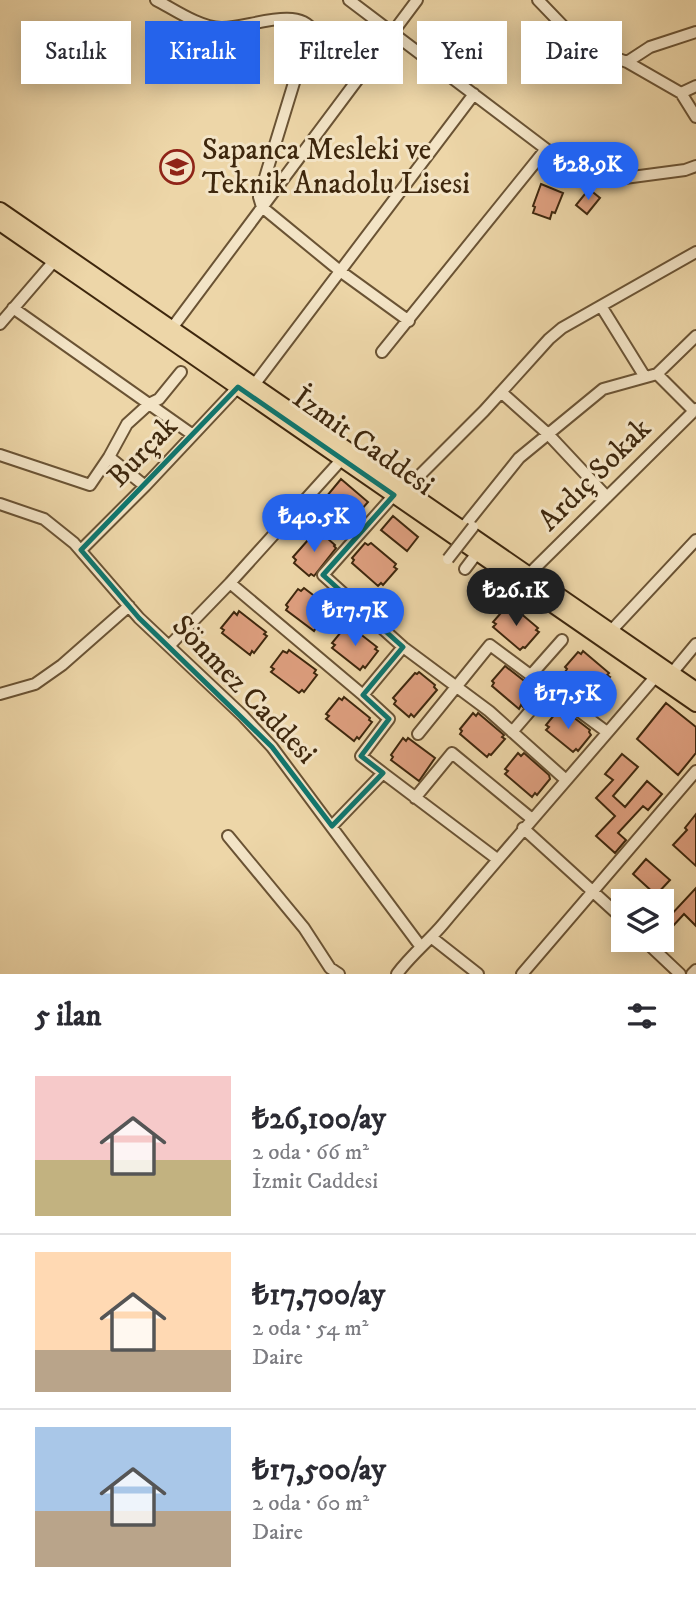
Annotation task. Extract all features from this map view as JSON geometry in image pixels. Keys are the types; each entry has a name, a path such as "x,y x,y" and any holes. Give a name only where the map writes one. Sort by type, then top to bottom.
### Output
{"main road":[{"name":"İzmit Caddesi","path":"1,221 172,328 254,385 477,553 696,704"},
{"name":"İzmit Caddesi","path":"1,221 342,459 468,528 528,575 696,690"}],"street":[{"path":"156,0 200,21"},
{"path":"349,0 379,21"},
{"path":"402,21 417,0"},
{"path":"537,0 564,27 602,53 627,62 681,93 696,117"},
{"path":"260,23 297,19 308,23 313,31 300,63 259,197 262,207 340,271 410,321"},
{"path":"627,62 650,47 696,32"},
{"path":"403,39 546,149 602,181 685,170 696,166"},
{"path":"172,328 355,84"},
{"path":"681,93 696,86"},
{"path":"254,385 474,93"},
{"path":"382,352 410,321 546,149"},
{"path":"566,779 489,711 403,647 323,575 501,392 549,338 696,252"},
{"path":"0,324 55,260"},
{"path":"601,306 645,377"},
{"path":"13,308 193,435"},
{"path":"448,559 519,458 603,390 657,374 696,337"},
{"path":"0,454 90,485 127,424 149,404 159,399 181,372"},
{"path":"657,374 695,410"},
{"name":"Burçak","path":"81,550 238,387"},
{"path":"501,392 548,434 607,497"},
{"name":"Ardıç Sokak","path":"528,575 695,410"},
{"path":"109,457 145,486"},
{"path":"170,645 342,459"},
{"name":"Sönmez Caddesi","path":"0,504 44,519 81,550 129,606 272,747 421,947"},
{"path":"610,632 696,540"},
{"path":"465,569 477,553"},
{"path":"230,583 389,719 361,756 497,859"},
{"path":"0,694 39,681 62,665 129,606"},
{"path":"530,675 562,640"},
{"path":"672,673 696,644"},
{"path":"418,734 490,645 607,733"},
{"path":"363,695 403,647"},
{"path":"397,974 656,676"},
{"path":"512,732 549,689"},
{"path":"415,798 452,752 531,819"},
{"path":"522,974 696,771"},
{"path":"332,826 383,773"},
{"path":"523,828 611,907"},
{"path":"228,836 304,928 330,968 339,974"},
{"path":"431,937 478,974"},
{"path":"657,952 680,974"},
{"path":"692,974 696,970"}],"highlighted area":[{"path":"238,387 394,495 323,575 403,647 363,695 389,719 361,756 383,773 332,826 272,747 139,618 81,550"}],"building":[{"path":"541,184 563,193 550,219 533,213"},
{"path":"589,189 600,198 587,214 576,205"},
{"path":"341,479 368,502 348,525 321,503"},
{"path":"393,516 418,537 407,551 381,530"},
{"path":"319,531 336,548 314,576 309,576 294,563 296,560 293,557 315,532 317,534"},
{"path":"365,543 371,543 396,564 394,567 397,569 383,585 381,583 378,586 352,563 352,558"},
{"path":"304,588 330,608 328,611 331,613 314,631 286,610 286,605 298,589 301,591"},
{"path":"507,606 509,609 512,606 538,628 536,630 539,632 520,650 493,627 496,624 493,622"},
{"path":"239,611 266,632 264,634 267,636 250,655 222,633 224,630 221,628 234,612 237,615"},
{"path":"350,626 377,647 375,649 378,651 365,668 363,666 360,670 332,648 335,645 332,643 345,627 348,629"},
{"path":"289,650 316,670 314,673 317,675 304,692 302,690 299,693 271,672 274,669 271,667 283,651 287,653"},
{"path":"583,651 609,673 607,675 610,677 592,695 565,672 565,667 578,652 581,654"},
{"path":"505,666 537,691 519,709 492,686 492,681"},
{"path":"419,672 435,685 437,690 414,717 411,714 409,717 394,704 396,701 393,698 415,673"},
{"path":"344,697 372,722 359,739 357,737 354,741 326,719 329,716 326,714 339,698 342,700"},
{"path":"666,703 696,727 696,753 678,775 637,739"},
{"path":"559,709 590,730 591,735 578,751 576,749 573,752 546,730 549,727 546,725"},
{"path":"473,713 476,716 478,713 504,735 502,737 505,739 487,757 460,734 460,729"},
{"path":"403,738 406,741 408,738 435,758 419,781 391,760 391,755"},
{"path":"518,753 521,756 524,753 549,775 550,779 537,795 535,793 532,797 505,774 508,771 505,769"},
{"path":"622,754 638,767 613,796 625,807 647,781 662,794 648,810 643,806 618,833 626,840 615,853 596,836 615,816 596,798 613,780 605,774"},
{"path":"696,814 696,866 673,845 687,830 685,828"},
{"path":"646,859 670,880 662,889 649,889 633,874"},
{"path":"696,888 696,926 684,914 674,925 674,912"}],"place":[{"name":"Sapanca Mesleki ve Teknik Anadolu Lisesi","path":"177,167"}]}
